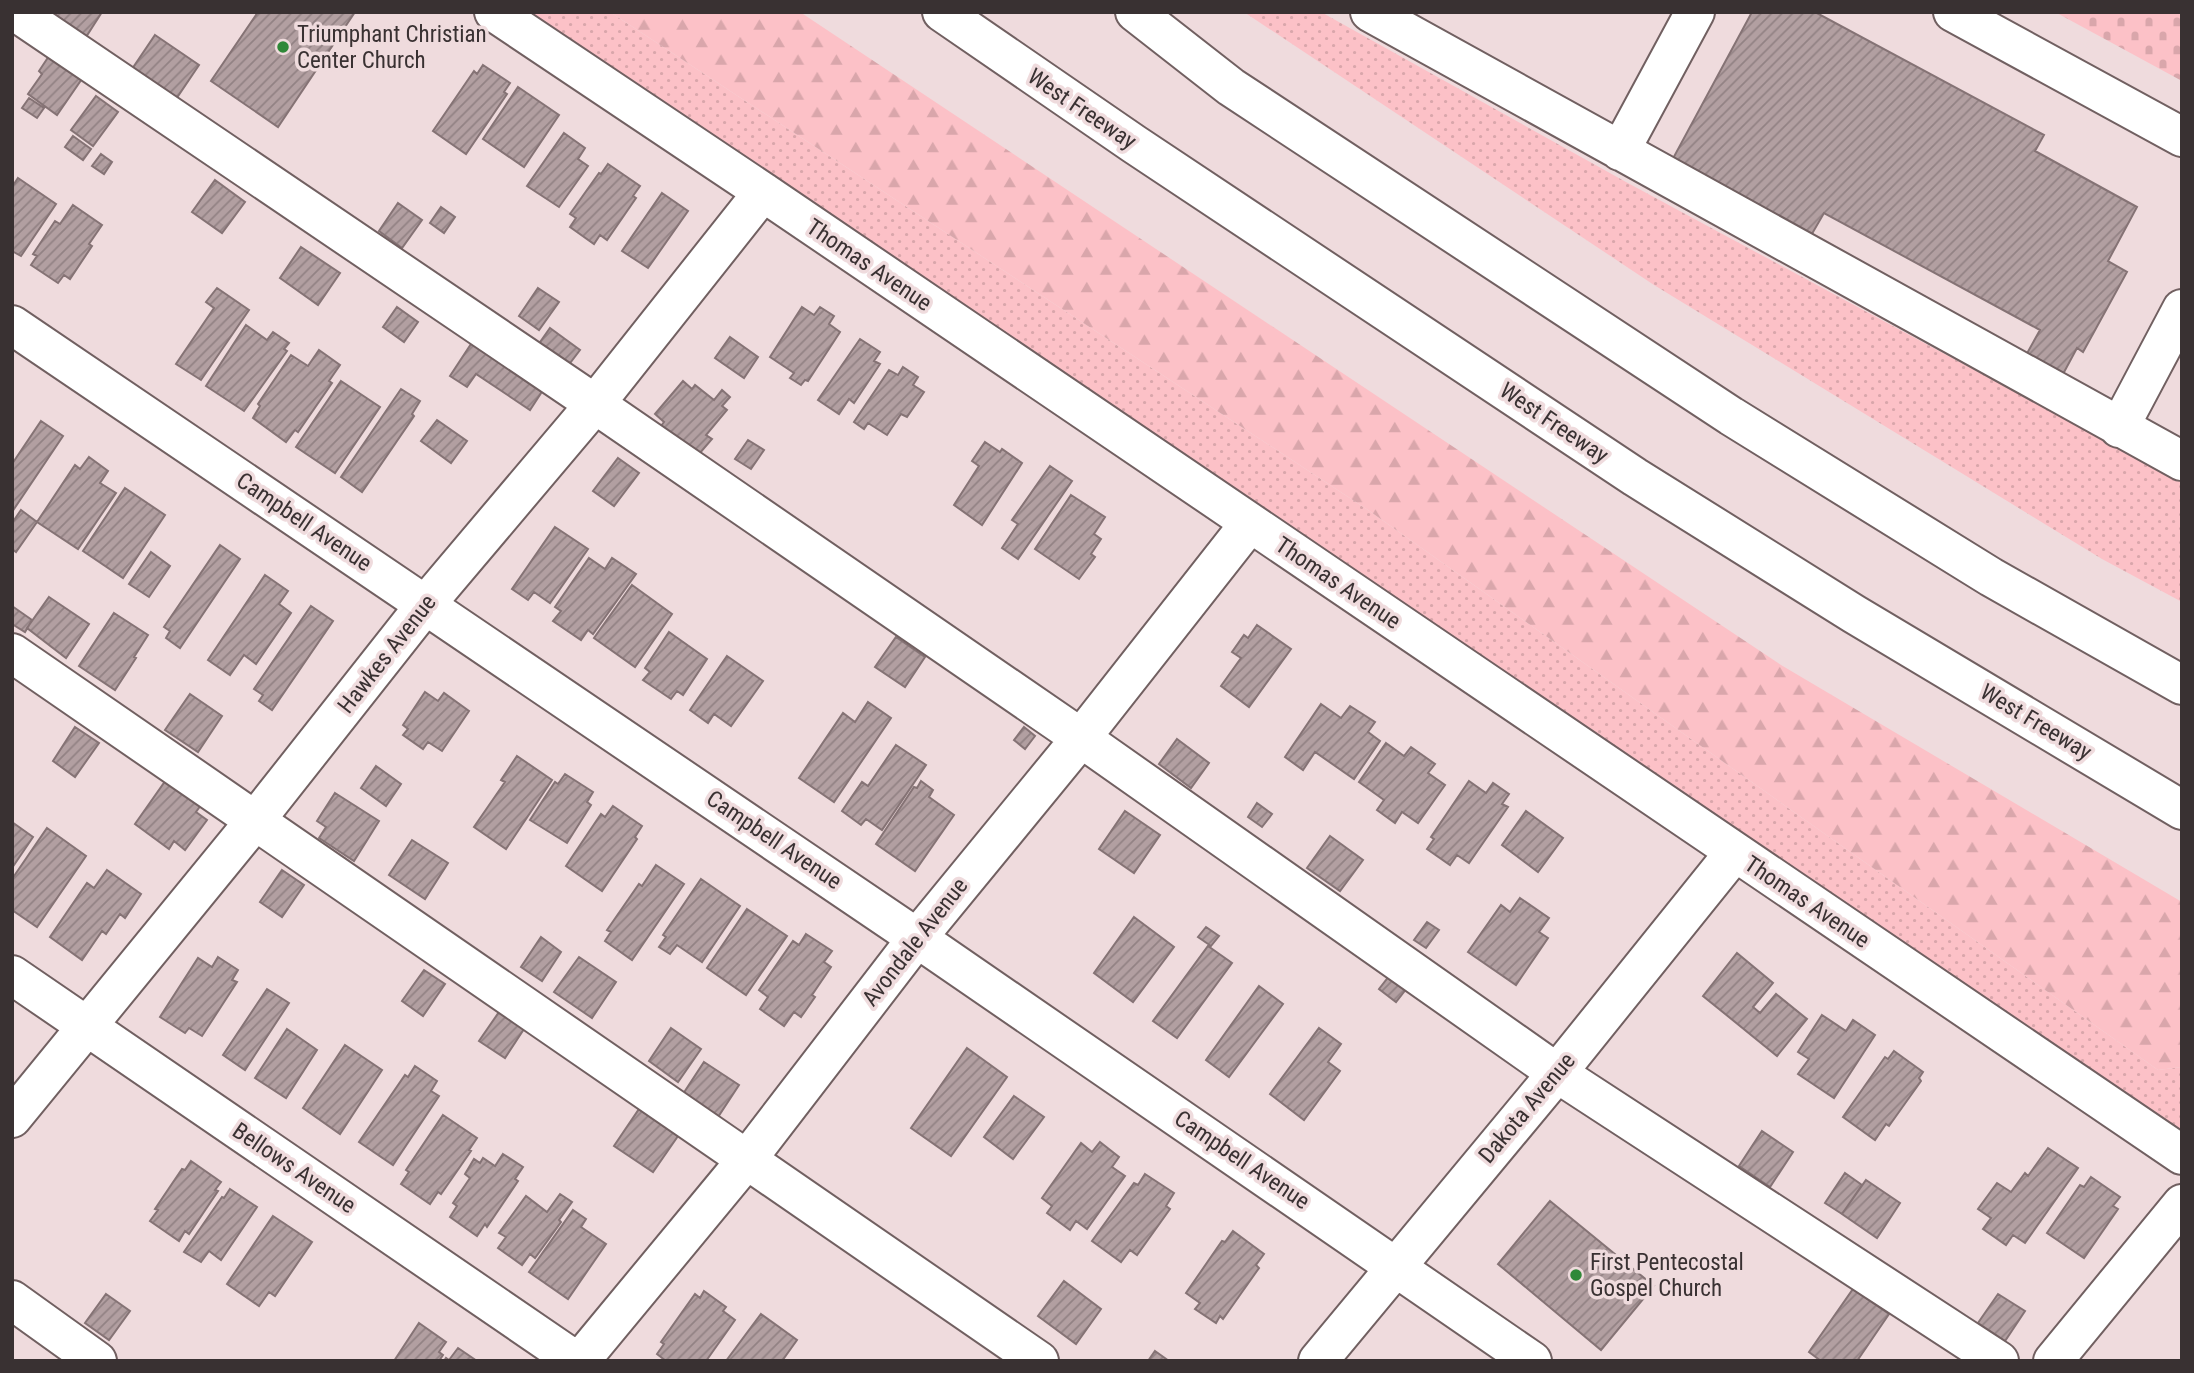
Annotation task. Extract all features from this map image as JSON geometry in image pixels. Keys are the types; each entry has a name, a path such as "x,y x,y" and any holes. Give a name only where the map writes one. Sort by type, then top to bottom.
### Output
{"main road":[{"path":"16,12 1082,738 1557,1073 1999,1361"},
{"name":"Thomas Avenue","path":"494,12 2182,1155"},
{"name":"West Freeway","path":"942,12 1134,144 1635,477 1854,614 2182,810"},
{"path":"1135,12 1231,87 1731,416 1991,577 2182,685"},
{"path":"1370,12 2182,461"},
{"path":"1620,151 1695,12"},
{"path":"1953,12 2182,137"},
{"name":"Hawkes Avenue","path":"12,1118 254,822 426,604 595,404 763,192"},
{"path":"2119,428 2182,309"},
{"name":"Campbell Avenue","path":"12,325 917,938 1532,1361"},
{"name":"Avondale Avenue","path":"578,1361 748,1158 917,938 1082,738 1250,523"},
{"path":"12,653 1039,1361"},
{"name":"Dakota Avenue","path":"1318,1361 1557,1073 1734,853"},
{"name":"Bellows Avenue","path":"12,975 578,1361"},
{"path":"2053,1361 2182,1204"},
{"path":"12,1300 97,1361"}],"green space":[{"path":"527,12 610,12 1368,510 2158,1070 2182,1067 2182,1131 1800,876"},
{"path":"610,12 800,12 1781,665 2182,902 2182,1067 2158,1070 1368,510"},
{"path":"1244,12 1321,12 1626,182 2182,482 2182,602 2102,559 1654,285"},
{"path":"2055,12 2182,12 2182,81"}],"building":[{"path":"102,12 86,37 53,14"},
{"name":"Triumphant Christian Center Church","path":"258,12 355,12 278,127 211,81"},
{"path":"1752,12 1815,12 2044,135 2035,151 2137,207 2108,261 2127,272 2083,352 2077,348 2062,376 2025,357 2040,330 1824,213 1809,239 1670,164"},
{"path":"155,35 199,65 174,102 130,72"},
{"path":"53,50 86,73 57,115 28,94 42,74 39,71"},
{"path":"483,65 510,83 504,92 507,94 466,154 433,131 474,71 477,74"},
{"path":"518,87 559,115 524,167 483,139"},
{"path":"96,96 118,112 93,146 71,130"},
{"path":"29,98 44,108 37,118 22,108"},
{"path":"564,133 585,148 578,159 588,166 559,207 527,186"},
{"path":"73,136 91,149 83,160 65,147"},
{"path":"101,154 112,162 104,174 92,166"},
{"path":"608,164 640,186 633,196 636,198 607,240 600,235 594,244 570,227 576,218 570,214"},
{"path":"18,178 56,204 21,256 12,251 12,187"},
{"path":"215,180 245,202 222,233 192,212"},
{"path":"662,193 688,211 648,268 622,251"},
{"path":"398,203 422,220 402,248 379,231"},
{"path":"73,205 102,225 89,244 92,246 70,279 64,275 58,283 31,265 37,256 33,254 55,221 60,224"},
{"path":"441,207 455,217 444,233 430,223"},
{"path":"301,247 340,273 318,305 280,278"},
{"path":"217,288 249,310 201,380 176,364 214,308 206,302"},
{"path":"538,288 559,302 539,330 519,316"},
{"path":"397,307 418,322 404,342 383,327"},
{"path":"802,307 814,315 820,307 834,316 829,324 840,332 808,381 805,380 801,385 790,378 794,373 770,357"},
{"path":"246,325 267,340 273,332 289,343 284,349 287,351 244,411 206,386"},
{"path":"550,328 580,350 567,367 538,345"},
{"path":"730,337 758,357 744,378 715,358"},
{"path":"475,338 545,387 530,410 476,374 467,387 450,376"},
{"path":"860,339 880,352 874,361 880,364 854,403 849,399 839,414 818,400"},
{"path":"319,350 340,365 329,381 332,383 298,432 295,430 286,442 253,418 260,406 258,404 291,355 308,366"},
{"path":"903,367 918,377 913,385 924,392 907,417 901,414 887,435 868,423 864,429 854,422 889,370 898,375"},
{"path":"341,381 380,407 335,473 296,447"},
{"path":"683,381 692,389 695,385 714,400 722,390 730,397 722,406 727,410 706,435 712,439 699,454 661,426 664,422 655,414"},
{"path":"401,389 420,401 412,414 414,416 362,492 341,477"},
{"path":"437,420 467,441 451,463 421,441"},
{"path":"41,421 63,436 12,512 12,464"},
{"path":"748,440 764,450 751,469 735,459"},
{"path":"985,442 1000,452 1002,449 1022,463 982,525 954,505 979,466 972,461"},
{"path":"89,457 108,471 100,483 116,493 78,549 37,522 75,465 80,469"},
{"path":"618,458 639,473 614,506 593,491"},
{"path":"1050,466 1072,481 1018,559 1002,548 1018,524 1012,520"},
{"path":"125,488 165,515 123,578 83,551"},
{"path":"1071,495 1105,517 1094,534 1101,539 1091,554 1095,557 1079,579 1035,549"},
{"path":"21,510 37,522 16,552 12,549 12,523"},
{"path":"555,527 588,549 550,603 534,592 528,600 512,589"},
{"path":"220,545 240,559 180,648 166,638 170,631 164,627"},
{"path":"151,552 170,566 149,597 129,584"},
{"path":"589,558 605,569 612,558 636,574 593,634 588,630 581,640 553,621 561,611 555,607"},
{"path":"265,575 288,591 279,604 291,613 256,664 244,655 230,675 208,660"},
{"path":"632,585 672,614 635,667 594,638"},
{"path":"49,597 89,624 66,658 27,628"},
{"path":"12,606 32,620 25,632 12,624"},
{"path":"311,606 333,621 272,710 259,701 263,695 254,689"},
{"path":"114,613 148,635 115,690 79,666"},
{"path":"1257,625 1291,649 1249,707 1221,686 1241,658 1232,652 1244,635 1248,638"},
{"path":"669,632 707,659 683,695 677,691 671,699 643,680 650,672 645,668"},
{"path":"896,637 925,657 905,687 875,667"},
{"path":"727,656 763,681 731,726 714,714 708,723 690,710"},
{"path":"425,692 438,701 444,693 469,711 442,751 428,742 423,749 403,735 408,729 403,725"},
{"path":"190,694 222,716 198,752 165,730"},
{"path":"868,702 891,718 834,802 799,778 843,713 855,722"},
{"path":"1321,704 1341,718 1350,706 1375,722 1368,732 1380,741 1354,779 1315,752 1303,770 1285,757"},
{"path":"75,727 99,743 75,777 53,761"},
{"path":"1024,727 1035,736 1025,749 1014,740"},
{"path":"1177,739 1209,763 1191,788 1159,764"},
{"path":"1386,743 1404,756 1411,747 1435,764 1428,773 1445,785 1418,823 1402,812 1395,823 1377,810 1384,800 1359,782"},
{"path":"896,745 926,765 882,830 866,819 861,825 842,811 862,782 868,786"},
{"path":"517,756 552,780 506,849 474,827 505,782 501,780"},
{"path":"376,766 401,784 386,806 361,788"},
{"path":"565,774 593,792 587,802 591,805 567,843 530,820 555,782 558,784"},
{"path":"166,780 201,805 196,812 207,820 185,850 174,841 169,849 135,824"},
{"path":"921,781 933,790 929,797 954,815 915,871 876,844 914,787 917,788"},
{"path":"1469,781 1486,793 1493,783 1509,794 1502,804 1508,807 1469,863 1457,855 1450,865 1427,849 1434,839 1431,837"},
{"path":"335,793 379,821 354,861 319,838 326,827 317,821"},
{"path":"1257,803 1272,814 1262,827 1248,817"},
{"path":"613,806 642,826 635,837 637,839 602,891 566,866 601,814 605,817"},
{"path":"1125,811 1160,835 1134,873 1099,849"},
{"path":"1526,811 1563,838 1538,872 1502,845"},
{"path":"12,822 33,837 12,868"},
{"path":"47,828 86,856 37,927 12,910 12,879"},
{"path":"1330,836 1363,860 1340,891 1307,868"},
{"path":"412,840 448,863 425,899 389,875"},
{"path":"656,865 684,884 632,960 605,941 611,932 607,930 639,884 642,886"},
{"path":"107,870 141,894 125,918 120,914 106,934 102,931 82,960 50,937 87,883 94,888"},
{"path":"282,870 304,885 282,917 260,902"},
{"path":"701,879 740,906 702,962 677,945 670,954 659,947 666,937 663,935"},
{"path":"1520,898 1549,918 1539,932 1548,938 1516,985 1468,952 1501,905 1510,912"},
{"path":"747,909 787,936 746,995 707,968"},
{"path":"1134,917 1174,947 1133,1002 1094,973"},
{"path":"1427,922 1439,930 1426,948 1414,940"},
{"path":"1206,927 1219,936 1211,946 1198,937"},
{"path":"806,934 832,951 824,962 831,967 801,1017 794,1012 784,1026 760,1009 768,997 759,990 793,941 799,945"},
{"path":"541,937 561,952 542,981 521,967"},
{"path":"1208,946 1232,963 1177,1038 1153,1021"},
{"path":"1737,953 1773,983 1753,1007 1760,1013 1776,994 1807,1019 1777,1056 1703,996"},
{"path":"218,957 238,970 232,980 237,982 202,1036 189,1028 185,1033 160,1017 198,958 212,967"},
{"path":"579,957 616,982 592,1018 554,992"},
{"path":"424,970 445,984 423,1016 402,1001"},
{"path":"1390,975 1407,988 1396,1002 1379,989"},
{"path":"1259,986 1283,1004 1229,1077 1206,1060"},
{"path":"267,989 289,1003 245,1070 223,1055"},
{"path":"499,1012 524,1029 505,1058 479,1041"},
{"path":"1822,1015 1846,1031 1853,1020 1875,1035 1834,1098 1798,1074 1809,1059 1798,1052"},
{"path":"671,1028 701,1049 678,1082 649,1061"},
{"path":"1319,1028 1341,1044 1328,1062 1340,1071 1304,1120 1270,1094"},
{"path":"287,1029 317,1050 286,1098 255,1078"},
{"path":"345,1045 382,1070 340,1134 303,1108"},
{"path":"967,1048 1007,1077 951,1156 911,1128"},
{"path":"1894,1051 1923,1072 1919,1078 1921,1081 1889,1126 1886,1124 1875,1140 1843,1117 1885,1057 1888,1059"},
{"path":"704,1062 739,1085 718,1117 683,1094"},
{"path":"415,1066 437,1081 431,1091 439,1096 393,1165 359,1142 405,1075 408,1077"},
{"path":"1014,1096 1044,1117 1013,1159 984,1137"},
{"path":"639,1109 678,1136 653,1172 614,1146"},
{"path":"443,1115 477,1138 441,1194 438,1192 430,1204 401,1184 409,1172 406,1170"},
{"path":"1762,1131 1793,1152 1770,1187 1739,1166"},
{"path":"1100,1142 1119,1157 1112,1167 1125,1176 1087,1229 1076,1221 1070,1230 1047,1213 1052,1206 1042,1198 1081,1143 1092,1152"},
{"path":"2048,1148 2078,1168 2025,1243 2013,1235 2006,1245 1983,1229 1991,1218 1978,1209 1997,1183 2011,1192 2025,1173 2028,1176"},
{"path":"503,1154 523,1167 515,1179 518,1181 487,1227 485,1224 477,1236 450,1217 457,1206 453,1203 470,1178 465,1174 474,1159 480,1163 483,1158 495,1166"},
{"path":"191,1161 221,1182 215,1190 218,1191 189,1234 185,1231 179,1241 150,1221 182,1169 185,1170"},
{"path":"1845,1173 1862,1185 1842,1214 1825,1203"},
{"path":"1145,1174 1174,1193 1166,1206 1170,1209 1137,1255 1130,1250 1121,1262 1092,1241 1134,1183 1138,1185"},
{"path":"2091,1177 2120,1197 2113,1206 2118,1209 2084,1258 2047,1233 2080,1185 2084,1187"},
{"path":"1866,1180 1900,1203 1877,1238 1842,1214"},
{"path":"230,1189 257,1207 221,1260 209,1251 201,1262 184,1252"},
{"path":"560,1194 572,1202 535,1258 530,1254 522,1265 498,1248 506,1237 499,1233 526,1196 547,1212"},
{"name":"First Pentecostal Gospel Church","path":"1550,1201 1654,1286 1601,1350 1498,1264"},
{"path":"573,1210 586,1219 581,1227 606,1244 568,1299 529,1272"},
{"path":"273,1216 312,1242 275,1296 269,1292 259,1306 227,1284"},
{"path":"1233,1231 1264,1254 1256,1265 1259,1268 1223,1319 1220,1316 1216,1323 1195,1309 1200,1303 1186,1293 1222,1241 1225,1242"},
{"path":"1064,1281 1101,1309 1076,1344 1038,1316"},
{"path":"1853,1289 1889,1314 1857,1361 1821,1361 1809,1352"},
{"path":"704,1291 726,1307 723,1311 735,1320 706,1361 666,1361 657,1354 664,1344 661,1342 695,1294 700,1298"},
{"path":"106,1294 130,1311 109,1340 85,1323"},
{"path":"1998,1294 2025,1311 2005,1341 1978,1323"},
{"path":"761,1314 797,1340 782,1361 726,1361"},
{"path":"419,1323 446,1342 439,1352 443,1355 439,1361 394,1361"},
{"path":"458,1348 477,1361 444,1361 446,1358 449,1360"},
{"path":"1155,1351 1169,1361 1148,1361"}],"place":[{"name":"Triumphant Christian Center Church","path":"283,47"},
{"name":"First Pentecostal Gospel Church","path":"1576,1275"}]}
